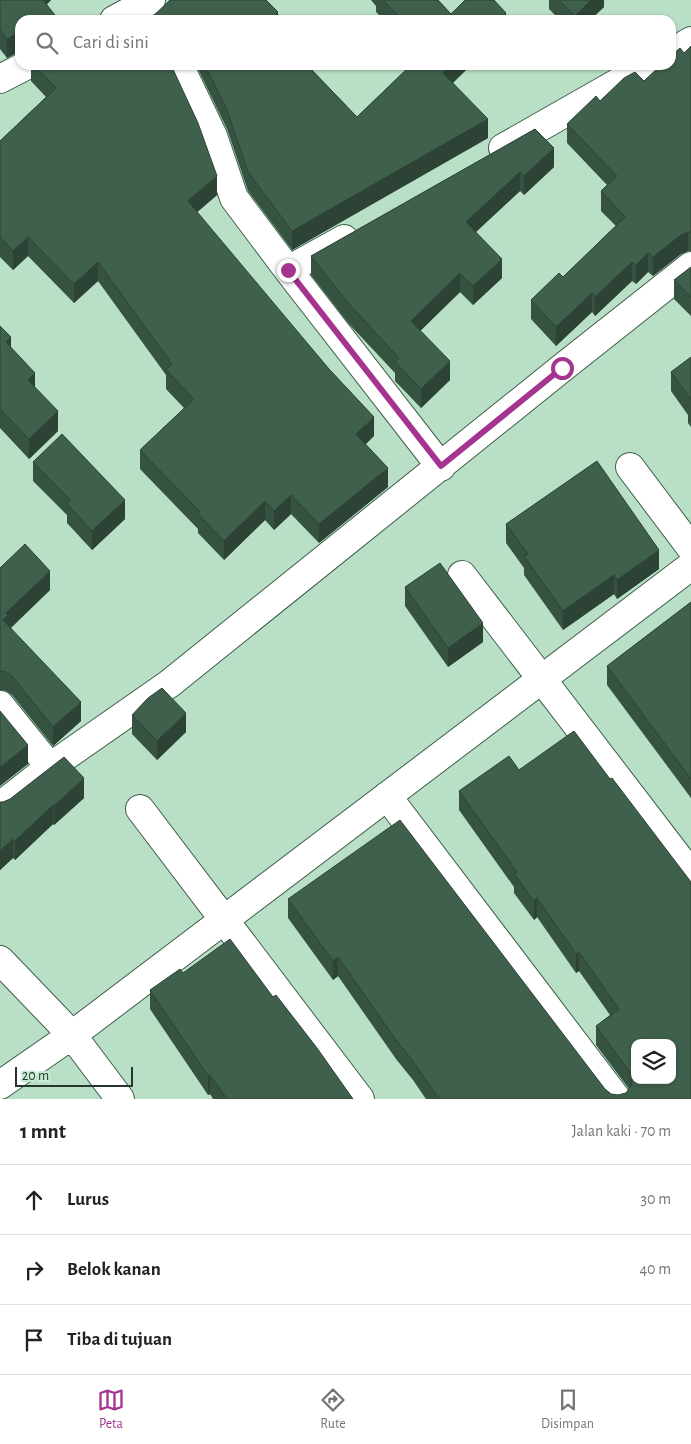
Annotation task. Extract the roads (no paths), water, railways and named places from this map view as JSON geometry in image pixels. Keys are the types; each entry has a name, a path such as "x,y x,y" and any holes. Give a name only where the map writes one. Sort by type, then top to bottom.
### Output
{"street":[{"path":"127,15 151,6"},
{"path":"676,50 691,41"},
{"path":"0,79 17,70"},
{"path":"181,70 213,136 234,198 441,466"},
{"path":"485,159 640,70"},
{"path":"288,270 365,227"},
{"path":"0,806 50,767 169,684 691,266"},
{"path":"630,467 691,548"},
{"path":"0,1085 72,1035 691,566"},
{"path":"462,575 691,874"},
{"path":"0,705 50,767"},
{"path":"387,796 617,1099"},
{"path":"140,809 360,1099"},
{"path":"0,960 72,1035 120,1099"}]}
